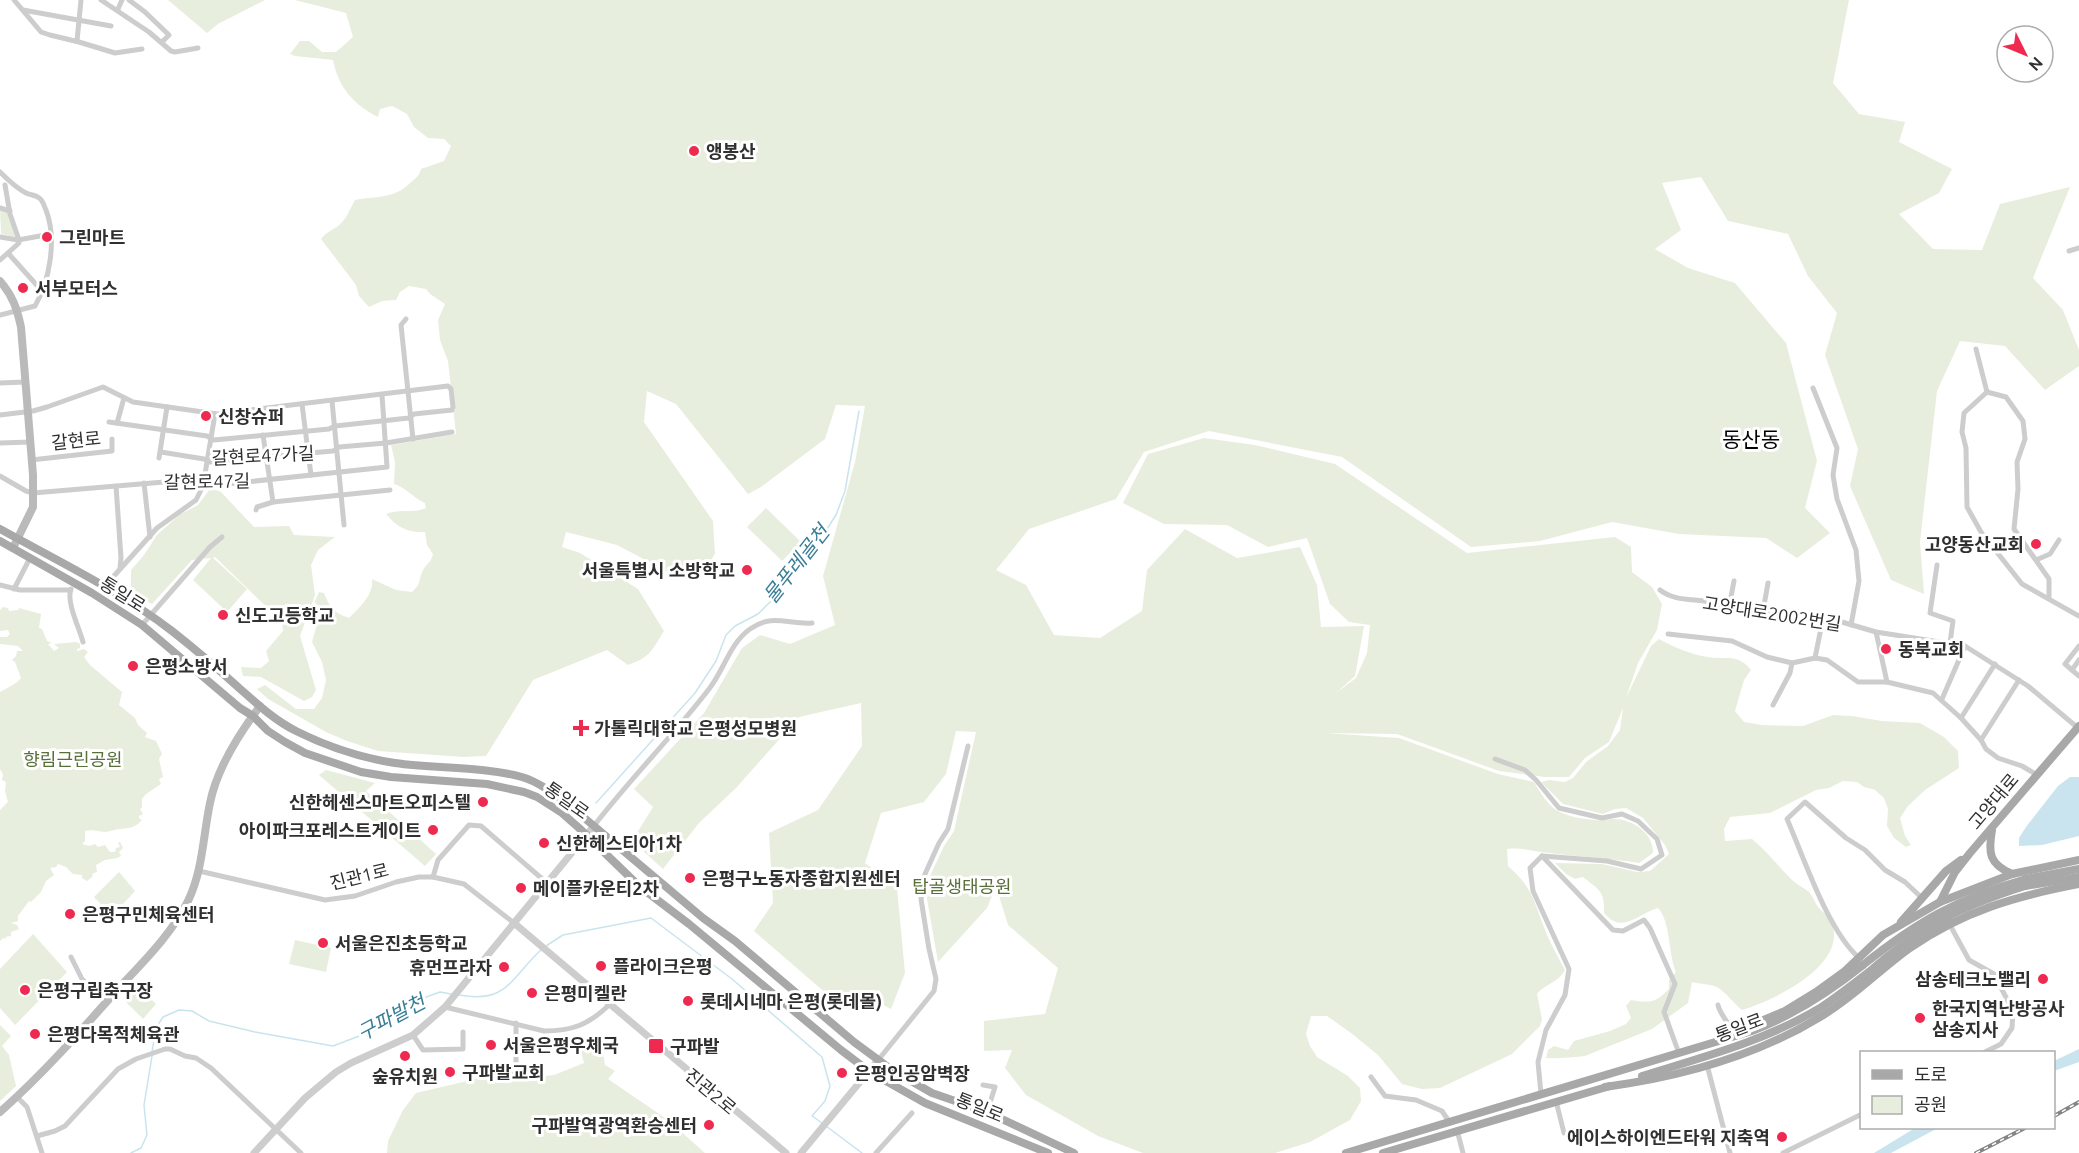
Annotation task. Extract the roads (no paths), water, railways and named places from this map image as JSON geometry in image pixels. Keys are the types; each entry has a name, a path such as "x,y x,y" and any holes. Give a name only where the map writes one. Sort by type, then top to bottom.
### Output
{"main road":[{"name":"갈현로","path":"0,281 11,294 19,311 33,493 33,507 13,548"},
{"name":"통일로","path":"0,530 150,615 260,706 295,730 363,756 395,763 490,771 524,777 546,788 892,1070 932,1093 987,1112 1074,1153"},
{"name":"통일로","path":"0,541 30,558 71,587 92,593 142,625 240,708 253,716 268,731 305,753 361,772 391,777 487,784 537,797 562,813 639,886 870,1072 925,1103 1048,1153"},
{"path":"0,1112 107,1002 171,930 188,901 199,871 210,801 223,765 260,706"},
{"name":"고양대로","path":"1940,902 1955,872 2078,727"},
{"path":"1992,830 1989,845 1994,862 1996,866 2012,874"},
{"path":"1897,927 1946,871 1970,853"},
{"path":"1604,1075 1644,1059 1732,1032 1785,1011 1816,992 1859,958 1881,937 1940,902 2012,874 2079,861"},
{"name":"통일로","path":"1346,1153 1752,1031 1786,1017 1821,997 1897,938 1936,913 1968,898 2079,869"},
{"name":"통일로","path":"1383,1153 1753,1041 1790,1024 1835,998 1928,926 1971,904 2026,883 2079,877"},
{"path":"1605,1087 1635,1083 1749,1052 1818,1019 1847,1000 1911,948 1950,925 1983,909 2027,894 2079,884"},
{"path":"1940,902 1950,925"},
{"path":"1881,937 1895,939 1901,949 1900,957"}],"street":[{"path":"14,0 41,32 115,53 142,49"},
{"path":"77,41 80,0"},
{"path":"101,0 118,9 175,52 198,48"},
{"path":"118,9 122,0"},
{"path":"129,0 169,35 162,42"},
{"path":"23,10 111,26"},
{"path":"0,172 19,240 19,243 0,260"},
{"path":"0,315 34,306 42,291 49,262 51,234 49,218 43,202 39,198 5,184"},
{"path":"0,208 10,211"},
{"path":"0,237 19,240 51,234"},
{"path":"2069,251 2079,248"},
{"path":"8,253 42,291"},
{"path":"406,319 401,325 413,439"},
{"path":"1976,349 1987,392"},
{"path":"0,383 25,382"},
{"path":"0,415 27,412 70,400 102,387 133,402 215,414 448,386 451,389 452,409 414,414 408,418 214,440 207,436 109,422"},
{"name":"고양대로2002번길","path":"1813,388 1837,448 1833,475 1837,499 1856,550 1859,581 1851,625"},
{"path":"1987,392 2006,397 2023,421 2025,439 2018,462 2014,529 2049,579 2049,598"},
{"path":"1987,392 1964,413 1962,432 1967,464 1967,507 1981,532 2022,584 2079,616"},
{"path":"382,395 386,443"},
{"path":"117,423 124,398"},
{"path":"332,401 344,525"},
{"path":"302,404 311,475"},
{"name":"갈현로47가길","path":"167,407 160,455 210,462 308,453 452,432"},
{"path":"104,587 157,528 196,500 206,480 215,414"},
{"path":"263,435 270,480"},
{"name":"갈현로","path":"31,460 112,451 112,439"},
{"name":"갈현로","path":"0,443 30,442"},
{"name":"갈현로47길","path":"33,493 206,480 226,484 387,467 386,443"},
{"path":"0,476 33,493"},
{"name":"갈현로47길","path":"270,480 273,502 390,490"},
{"name":"갈현로47길","path":"144,483 150,537"},
{"path":"116,486 120,569"},
{"path":"256,510 257,507 273,502"},
{"path":"142,625 210,547 222,537"},
{"path":"2036,560 2050,554 2059,540"},
{"path":"14,589 30,558"},
{"path":"1937,566 1930,613 1953,621 1950,643"},
{"path":"1729,607 1734,581"},
{"path":"1763,611 1768,583"},
{"path":"0,585 14,589 40,591 71,587 70,604 83,642"},
{"name":"고양대로2002번길","path":"1660,590 1667,595 1729,607 1731,610 1794,613 1876,632 1965,646 2019,680 2078,727"},
{"path":"1823,618 1815,658 1827,660 1858,682 1887,682 1933,693 1962,717 1986,749 1998,758 2022,766 2037,775"},
{"name":"통일로","path":"593,827 712,686 738,640 744,634 751,628 771,619 812,623"},
{"path":"1876,632 1887,682"},
{"name":"고양대로2002번길","path":"1668,634 1732,641 1767,657 1791,663 1815,658"},
{"path":"1942,699 1965,646"},
{"path":"2079,646 2066,664 2079,675"},
{"path":"2072,670 2079,660"},
{"path":"1773,705 1790,673 1791,663"},
{"path":"1962,717 1995,664"},
{"path":"1981,740 2019,680"},
{"path":"801,1153 870,1072 934,991 936,979 921,899 925,874 948,829 968,746"},
{"path":"1495,759 1525,770 1559,808 1602,818 1622,814 1638,821 1657,839 1662,855 1641,869 1607,861 1542,856 1530,868 1533,891 1569,969 1565,994 1546,1030 1538,1062 1541,1094"},
{"path":"1859,958 1839,934 1787,819 1805,802 1885,870 1905,882 1922,898"},
{"path":"433,877 438,860 469,825 481,826 547,883"},
{"path":"254,1153 305,1098 336,1072 413,1035 447,1004 593,827"},
{"path":"1542,856 1613,930 1623,931 1644,920 1650,928 1675,984 1664,1012 1677,1048"},
{"name":"진관1로","path":"199,871 325,900 355,896 419,877 433,877 464,884 513,923"},
{"name":"진관2로","path":"513,923 786,1153"},
{"path":"1950,925 1969,960 1994,974 2013,1011 2012,1028 2001,1044 1989,1051"},
{"path":"71,957 82,979 107,1002"},
{"path":"447,1004 544,1031 573,1029 587,1023 609,1005"},
{"path":"1719,1005 1719,1009 1730,1023 1732,1032"},
{"path":"484,1069 516,1072 516,1023"},
{"path":"413,1035 423,1050 463,1049 463,1032"},
{"path":"37,1136 65,1126 118,1069 136,1059 165,1049 196,1058 210,1068 301,1153"},
{"path":"1707,1065 1730,1153"},
{"path":"1371,1077 1385,1096 1416,1100 1442,1111 1450,1123"},
{"path":"983,1085 995,1087 987,1112"},
{"path":"17,1097 27,1107 42,1153"},
{"path":"1556,1101 1564,1133"},
{"path":"876,1153 912,1113"},
{"path":"1783,1153 1860,1115"},
{"path":"1457,1130 1463,1153"}],"water":[{"path":"2070,777 2079,777 2079,836 2042,845 2019,846 2019,838 2026,827 2058,786"},
{"path":"2079,1049 2079,1062 2055,1071 2055,1061"},
{"path":"1913,1129 1936,1129 1891,1153 1874,1153"}],"waterway":[{"name":"물푸레골천","path":"596,803 695,693 716,661 726,635 735,626 758,614 776,596 808,547 823,535 836,515 845,491 859,411"},
{"name":"구파발천","path":"546,946 563,935 651,918 732,979 822,1057 830,1086 825,1101 812,1116 822,1123"},
{"name":"구파발천","path":"459,995 475,997 498,992 515,979 542,949"},
{"name":"구파발천","path":"152,1052 156,1028 163,1017 179,1010 192,1011 209,1021 255,1032 333,1046 375,1030 410,1003 440,992 451,994"},
{"name":"구파발천","path":"131,1153 141,1148 147,1135 144,1105 152,1056"},
{"name":"구파발천","path":"826,1126 862,1153"}],"railway":[{"path":"2055,1115 2079,1102"},
{"path":"1976,1153 2023,1129"}],"place":[{"name":"앵봉산","path":"694,151"},
{"name":"그린마트","path":"47,237"},
{"name":"서부모터스","path":"23,288"},
{"name":"신창슈퍼","path":"206,416"},
{"name":"고양동산교회","path":"2036,544"},
{"name":"서울특별시 소방학교","path":"747,570"},
{"name":"신도고등학교","path":"223,615"},
{"name":"동북교회","path":"1886,649"},
{"name":"은평소방서","path":"133,666"},
{"name":"가톨릭대학교 은평성모병원","path":"581,728"},
{"name":"신한헤센스마트오피스텔","path":"483,802"},
{"name":"아이파크포레스트게이트","path":"433,830"},
{"name":"신한헤스티아1차","path":"544,843"},
{"name":"은평구노동자종합지원센터","path":"690,878"},
{"name":"메이플카운티2차","path":"521,888"},
{"name":"은평구민체육센터","path":"70,914"},
{"name":"서울은진초등학교","path":"323,943"},
{"name":"플라이크은평","path":"601,966"},
{"name":"휴먼프라자","path":"504,967"},
{"name":"삼송테크노밸리","path":"2043,979"},
{"name":"은평구립축구장","path":"25,990"},
{"name":"은평미켈란","path":"532,993"},
{"name":"롯데시네마 은평(롯데몰)","path":"688,1001"},
{"name":"한국지역난방공사 삼송지사","path":"1920,1018"},
{"name":"은평다목적체육관","path":"35,1034"},
{"name":"서울은평우체국","path":"491,1045"},
{"name":"구파발","path":"656,1046"},
{"name":"숲유치원","path":"405,1056"},
{"name":"구파발교회","path":"450,1072"},
{"name":"은평인공암벽장","path":"842,1073"},
{"name":"구파발역광역환승센터","path":"709,1125"},
{"name":"에이스하이엔드타워 지축역","path":"1782,1137"}],"district":[{"name":"동산동","path":"1751,439"}],"park label":[{"name":"향림근린공원","path":"73,759"},
{"name":"탑골생태공원","path":"962,886"}]}
